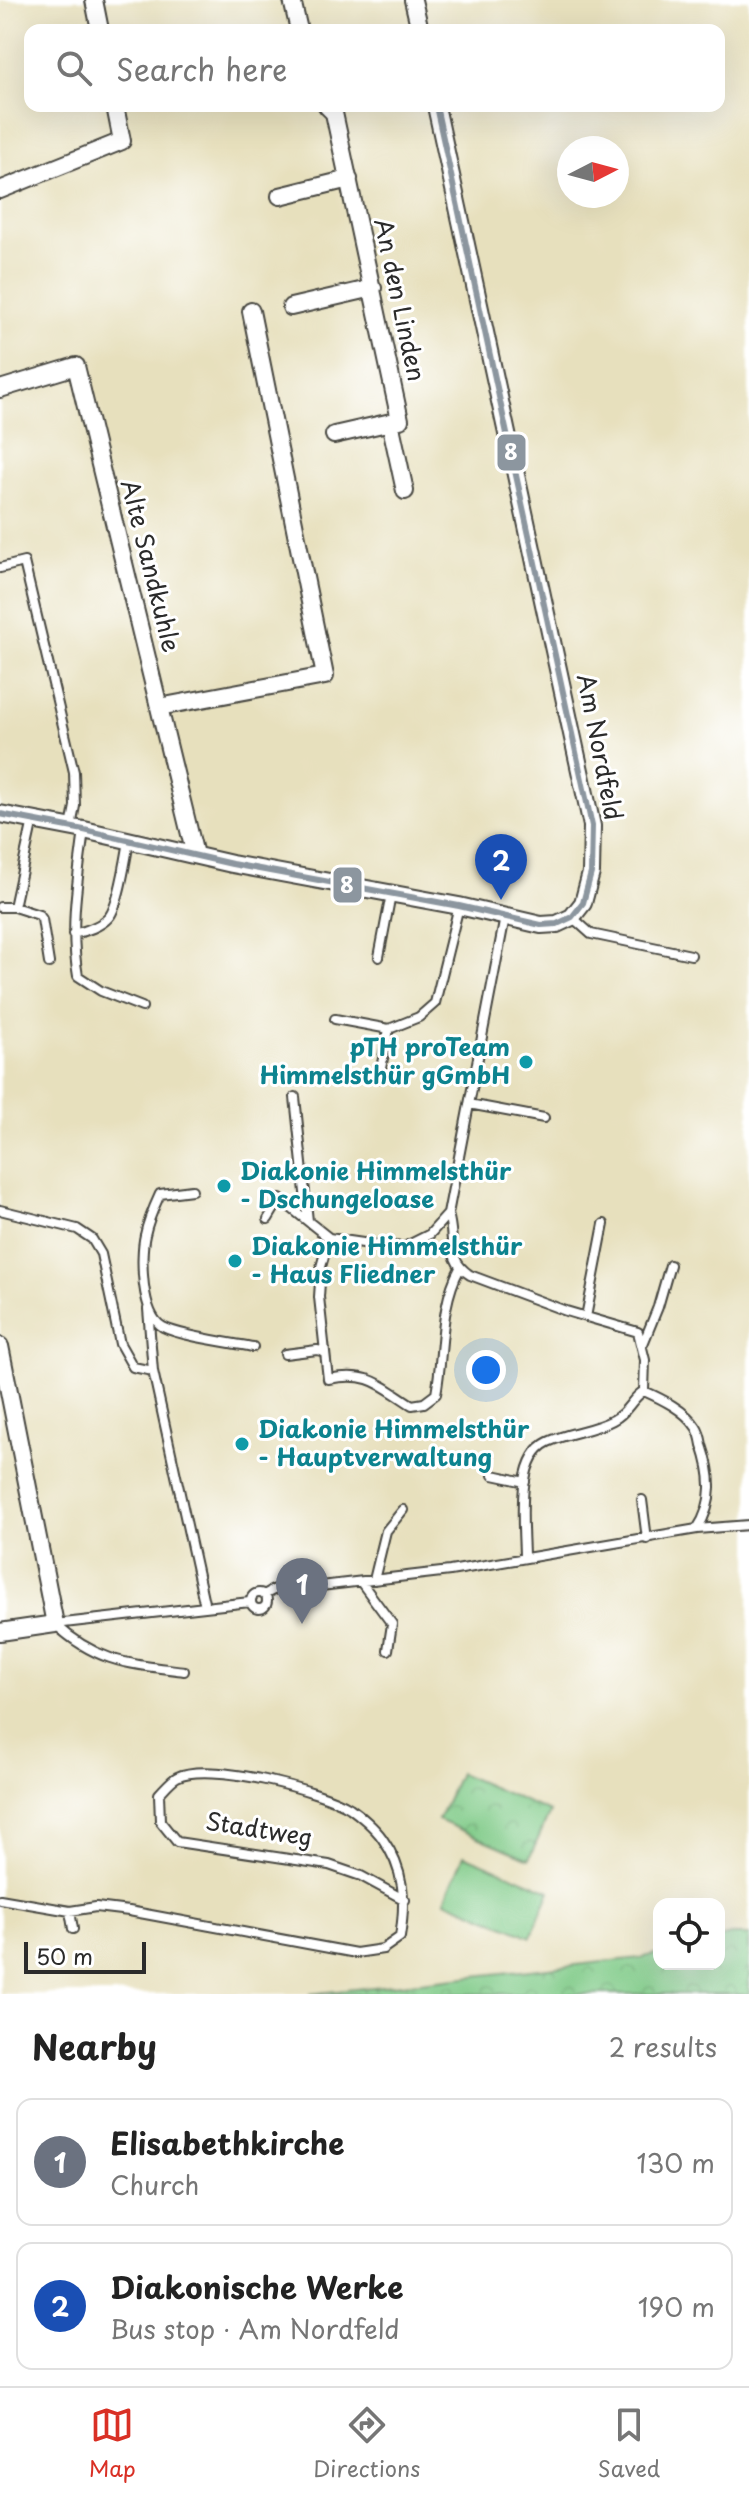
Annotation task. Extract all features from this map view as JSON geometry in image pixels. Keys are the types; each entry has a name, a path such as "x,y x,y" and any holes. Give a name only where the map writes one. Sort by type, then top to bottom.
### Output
{"street":[{"path":"94,0 99,24"},
{"path":"292,0 298,24"},
{"path":"413,0 419,24"},
{"path":"0,190 122,141 116,112"},
{"name":"An den Linden","path":"333,112 400,420 390,422 405,491"},
{"name":"Am Nordfeld","path":"437,112 592,826 591,873 583,903 572,917"},
{"path":"280,196 349,179"},
{"path":"291,307 373,288"},
{"path":"159,707 325,676 251,311"},
{"name":"Alte Sandkuhle","path":"0,389 76,366 195,855"},
{"path":"334,435 390,422"},
{"path":"0,814 541,925 557,924 572,917"},
{"path":"0,1346 55,1624 0,1632"}],"lane":[{"path":"0,568 24,562 74,772 78,828 73,934 78,976 101,991 142,1007"},
{"path":"14,907 33,820"},
{"path":"73,934 94,928 110,916 121,884 129,840"},
{"path":"379,957 391,894"},
{"path":"335,1019 389,1029 419,1017 435,1003 459,906"},
{"path":"0,907 14,907 39,915 49,963"},
{"path":"505,916 448,1214 452,1249 460,1268 470,1275 586,1317 638,1332 643,1344 644,1391"},
{"path":"572,917 591,934 691,955"},
{"path":"379,1078 389,1029"},
{"path":"295,1097 308,1221"},
{"path":"469,1104 544,1118"},
{"path":"192,1190 160,1194 144,1236 143,1256 153,1371 162,1396 205,1607"},
{"path":"268,1219 280,1199 329,1238 404,1247 430,1234 448,1214"},
{"path":"0,1210 77,1229 92,1239 101,1254 120,1344 133,1367 153,1371"},
{"path":"586,1317 604,1224"},
{"path":"329,1238 321,1267 319,1297 328,1379 351,1375 371,1379 412,1405 424,1403 436,1394 450,1285 460,1268"},
{"path":"643,1344 670,1265"},
{"path":"148,1309 161,1326 253,1347"},
{"path":"285,1354 325,1352"},
{"path":"524,1558 525,1482 530,1459 545,1444 616,1419 644,1391"},
{"path":"644,1391 662,1399 697,1427 708,1464 711,1495 705,1516 697,1529"},
{"path":"493,1475 525,1482"},
{"path":"642,1500 647,1539"},
{"path":"374,1580 386,1531 403,1510"},
{"path":"55,1624 250,1602 253,1608 260,1610 266,1607 264,1595 279,1586 298,1582 312,1587 361,1582 697,1529 749,1525"},
{"path":"361,1582 392,1624 388,1650"},
{"path":"55,1624 77,1644 120,1662 184,1671"},
{"name":"Stadtweg","path":"0,1899 70,1911 96,1907 116,1909 356,1953 383,1949 400,1937 405,1900 399,1873 381,1837 349,1808 275,1780 209,1771 177,1777 159,1794 160,1821 177,1842 329,1865 361,1876 405,1900"},
{"path":"70,1911 73,1929"}],"green space":[{"path":"459,1773 550,1812 529,1859 438,1820"},
{"path":"464,1855 550,1891 531,1937 445,1900"},
{"path":"749,1935 749,1994 309,1994 653,1955 653,1970 725,1970 725,1936"}],"transit line":[{"name":"8","path":"0,814 541,925 557,924 572,917 583,903 591,873 592,826 437,112"}],"place":[{"name":"Diakonische Werke","path":"501,900"},
{"name":"pTH proTeam Himmelsthür gGmbH","path":"526,1062"},
{"name":"Diakonie Himmelsthür - Dschungeloase","path":"224,1186"},
{"name":"Diakonie Himmelsthür - Haus Fliedner","path":"235,1261"},
{"name":"Diakonie Himmelsthür - Hauptverwaltung","path":"242,1444"},
{"name":"Elisabethkirche","path":"302,1624"}]}
